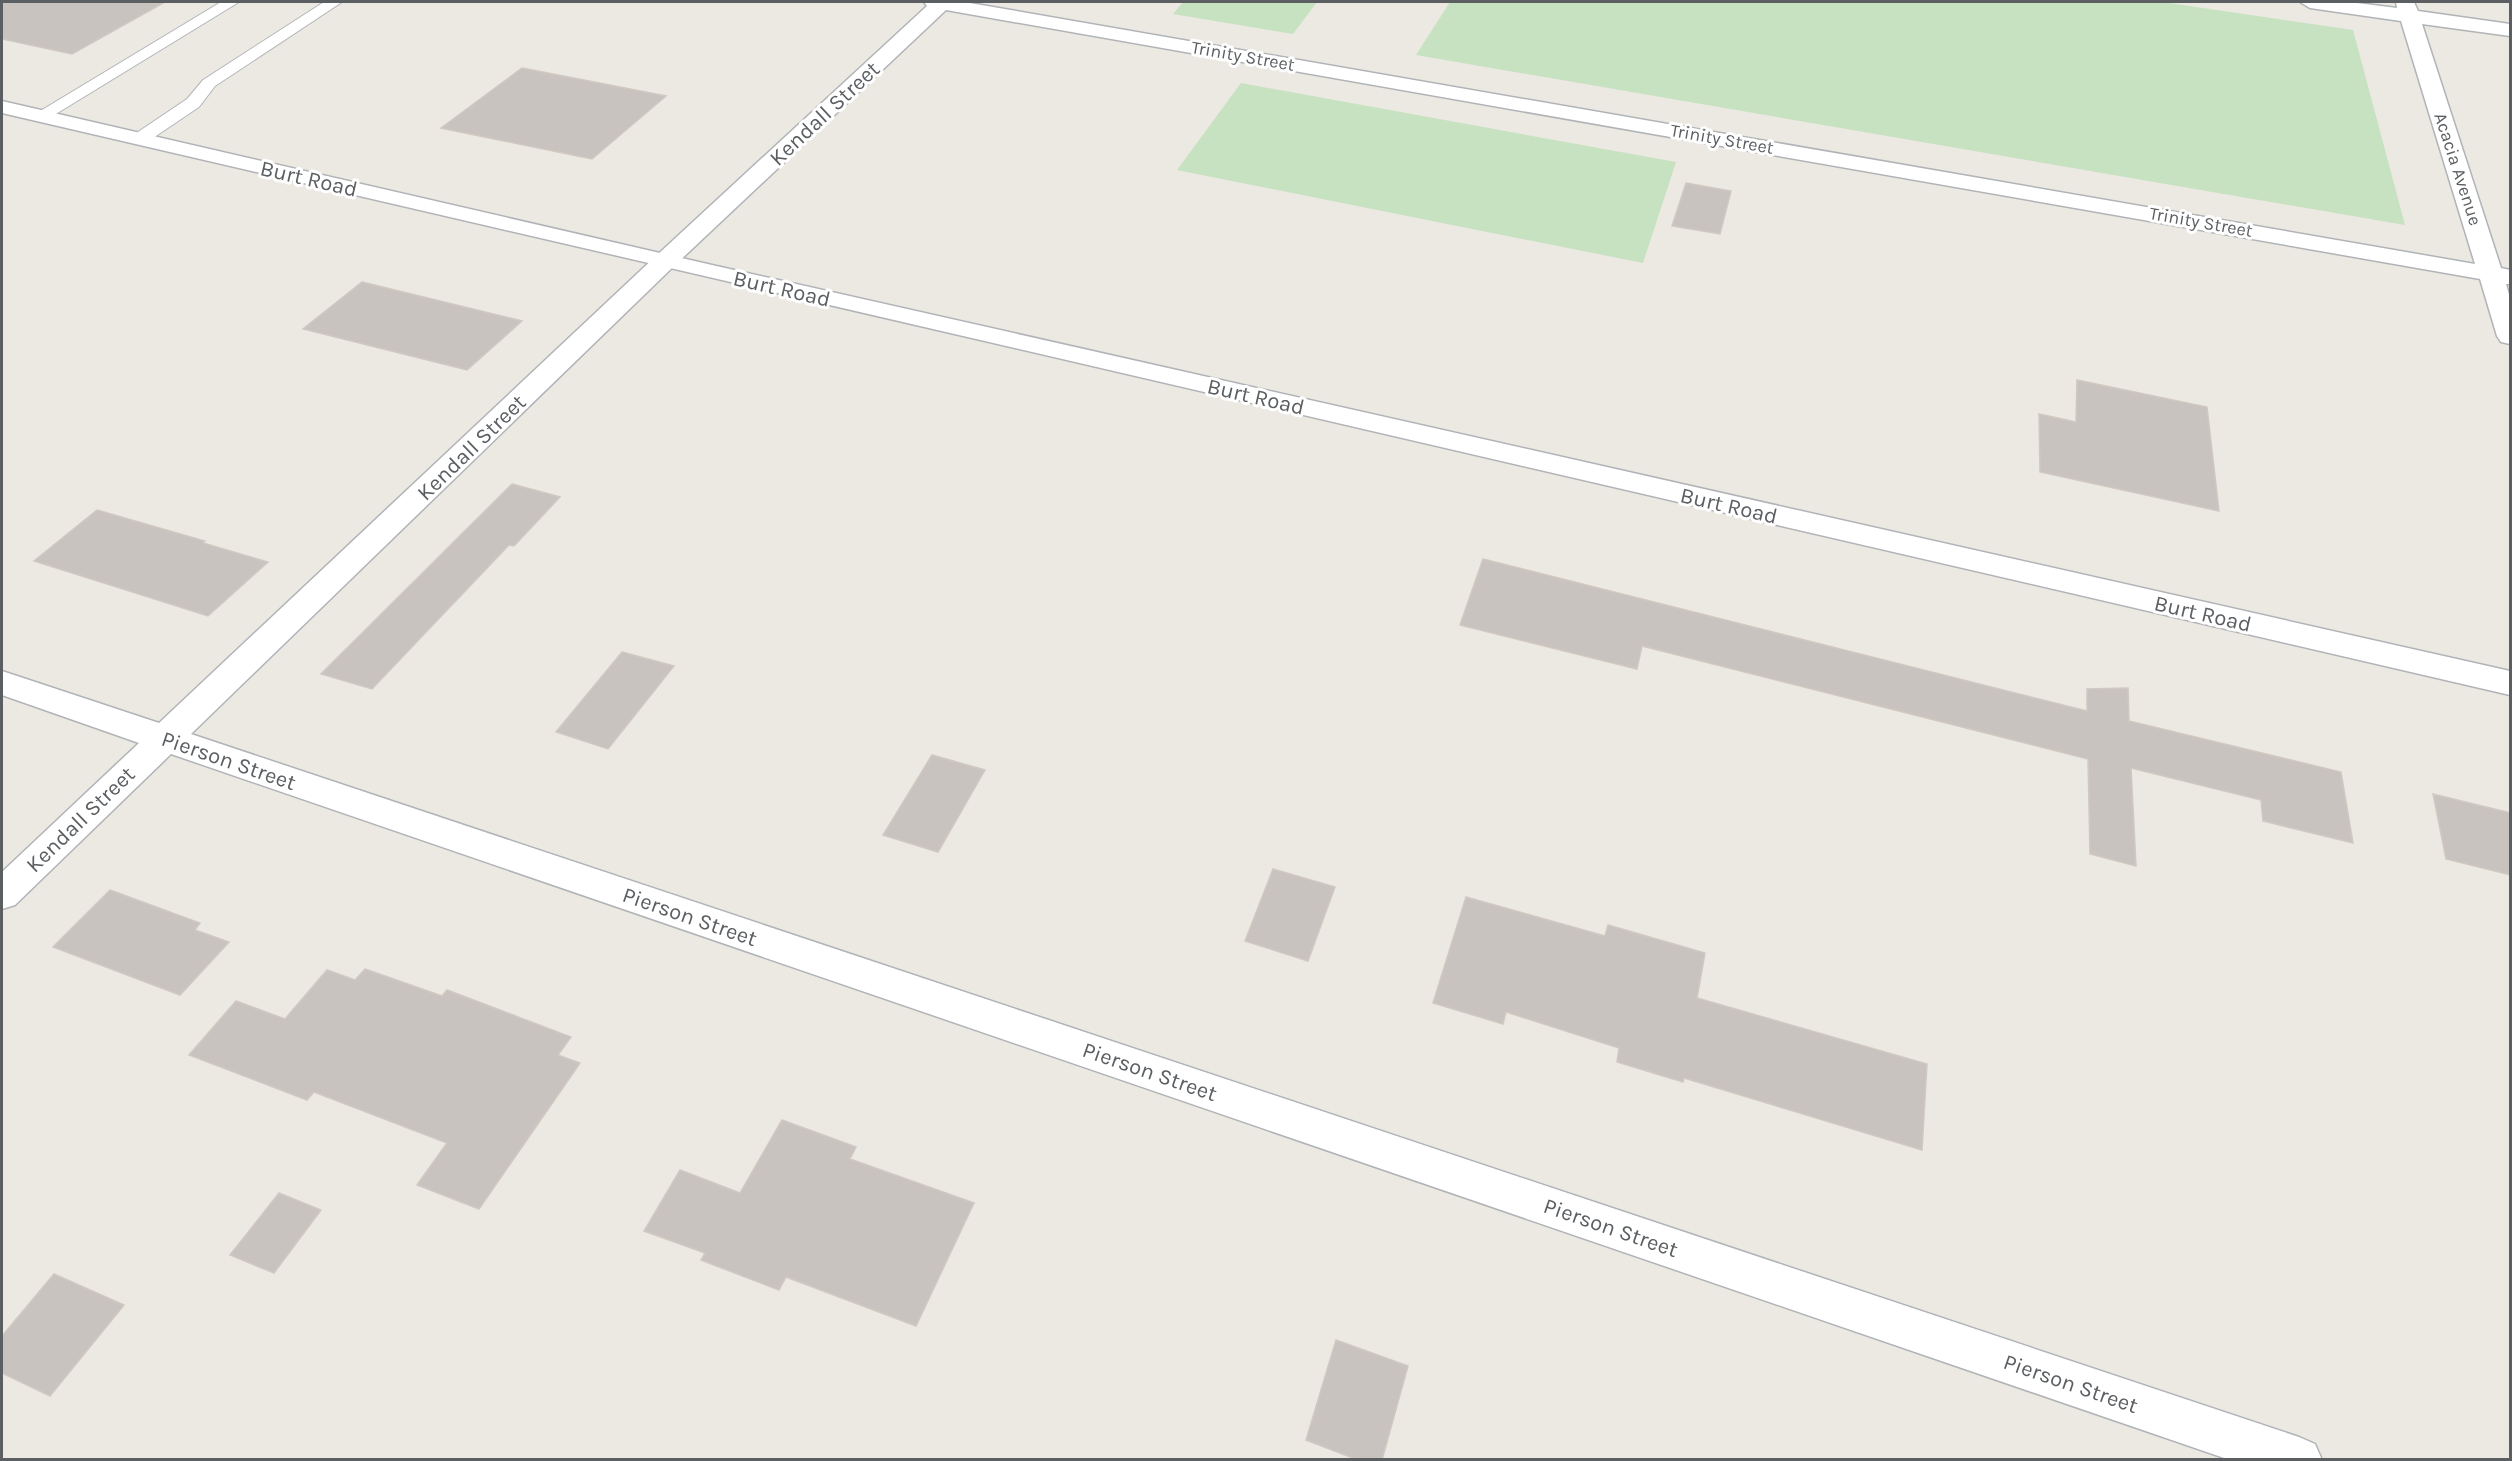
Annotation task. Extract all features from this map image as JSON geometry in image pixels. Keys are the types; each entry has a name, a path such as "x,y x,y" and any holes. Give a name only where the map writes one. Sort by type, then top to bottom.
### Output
{"street":[{"name":"Kendall Street","path":"2,894 939,2"},
{"name":"Trinity Street","path":"939,2 2501,275"},
{"path":"2310,2 2407,9 2511,30"},
{"name":"Acacia Avenue","path":"2407,9 2501,275 2511,336"},
{"name":"Burt Road","path":"2,107 2511,683"},
{"name":"Pierson Street","path":"2,682 2299,1460"}],"lane":[{"path":"40,116 231,2"},
{"path":"141,138 193,103 209,83 334,2"}],"green space":[{"path":"1183,2 1317,2 1293,34 1173,14"},
{"path":"1450,2 2162,2 2353,30 2405,225 1416,55"},
{"path":"1241,83 1676,162 1643,263 1177,170"}],"building":[{"path":"2,2 165,2 72,54 2,39"},
{"path":"522,68 666,96 592,159 441,128"},
{"path":"1686,183 1731,191 1720,234 1672,226"},
{"path":"362,282 522,321 467,370 303,329"},
{"path":"2077,380 2207,407 2219,511 2040,472 2039,414 2076,422"},
{"path":"512,484 560,497 514,546 509,545 372,689 321,674"},
{"path":"97,510 268,562 208,616 34,561"},
{"path":"1483,559 2087,711 2087,689 2128,688 2129,721 2341,772 2353,843 2263,821 2261,800 2131,768 2136,866 2090,854 2088,759 1642,646 1637,669 1460,625"},
{"path":"622,652 674,666 608,749 556,732"},
{"path":"932,755 985,770 938,852 883,835"},
{"path":"2433,794 2511,813 2511,875 2446,859"},
{"path":"1273,869 1335,887 1308,961 1245,941"},
{"path":"110,890 200,923 195,930 229,942 180,995 53,947"},
{"path":"1466,897 1605,936 1608,925 1705,953 1697,998 1927,1064 1922,1150 1684,1078 1683,1082 1617,1062 1619,1048 1506,1012 1503,1024 1433,1003"},
{"path":"365,969 442,996 447,990 571,1037 558,1055 580,1063 479,1209 417,1185 447,1143 314,1092 307,1100 189,1055 236,1001 285,1019 327,970 355,980"},
{"path":"782,1120 856,1147 850,1159 974,1203 916,1326 786,1277 779,1290 701,1260 705,1253 644,1231 680,1170 740,1193"},
{"path":"279,1193 321,1210 274,1273 230,1255"},
{"path":"54,1274 124,1305 50,1396 2,1373 2,1336"},
{"path":"1336,1340 1408,1366 1382,1460 1358,1460 1306,1440"}]}
